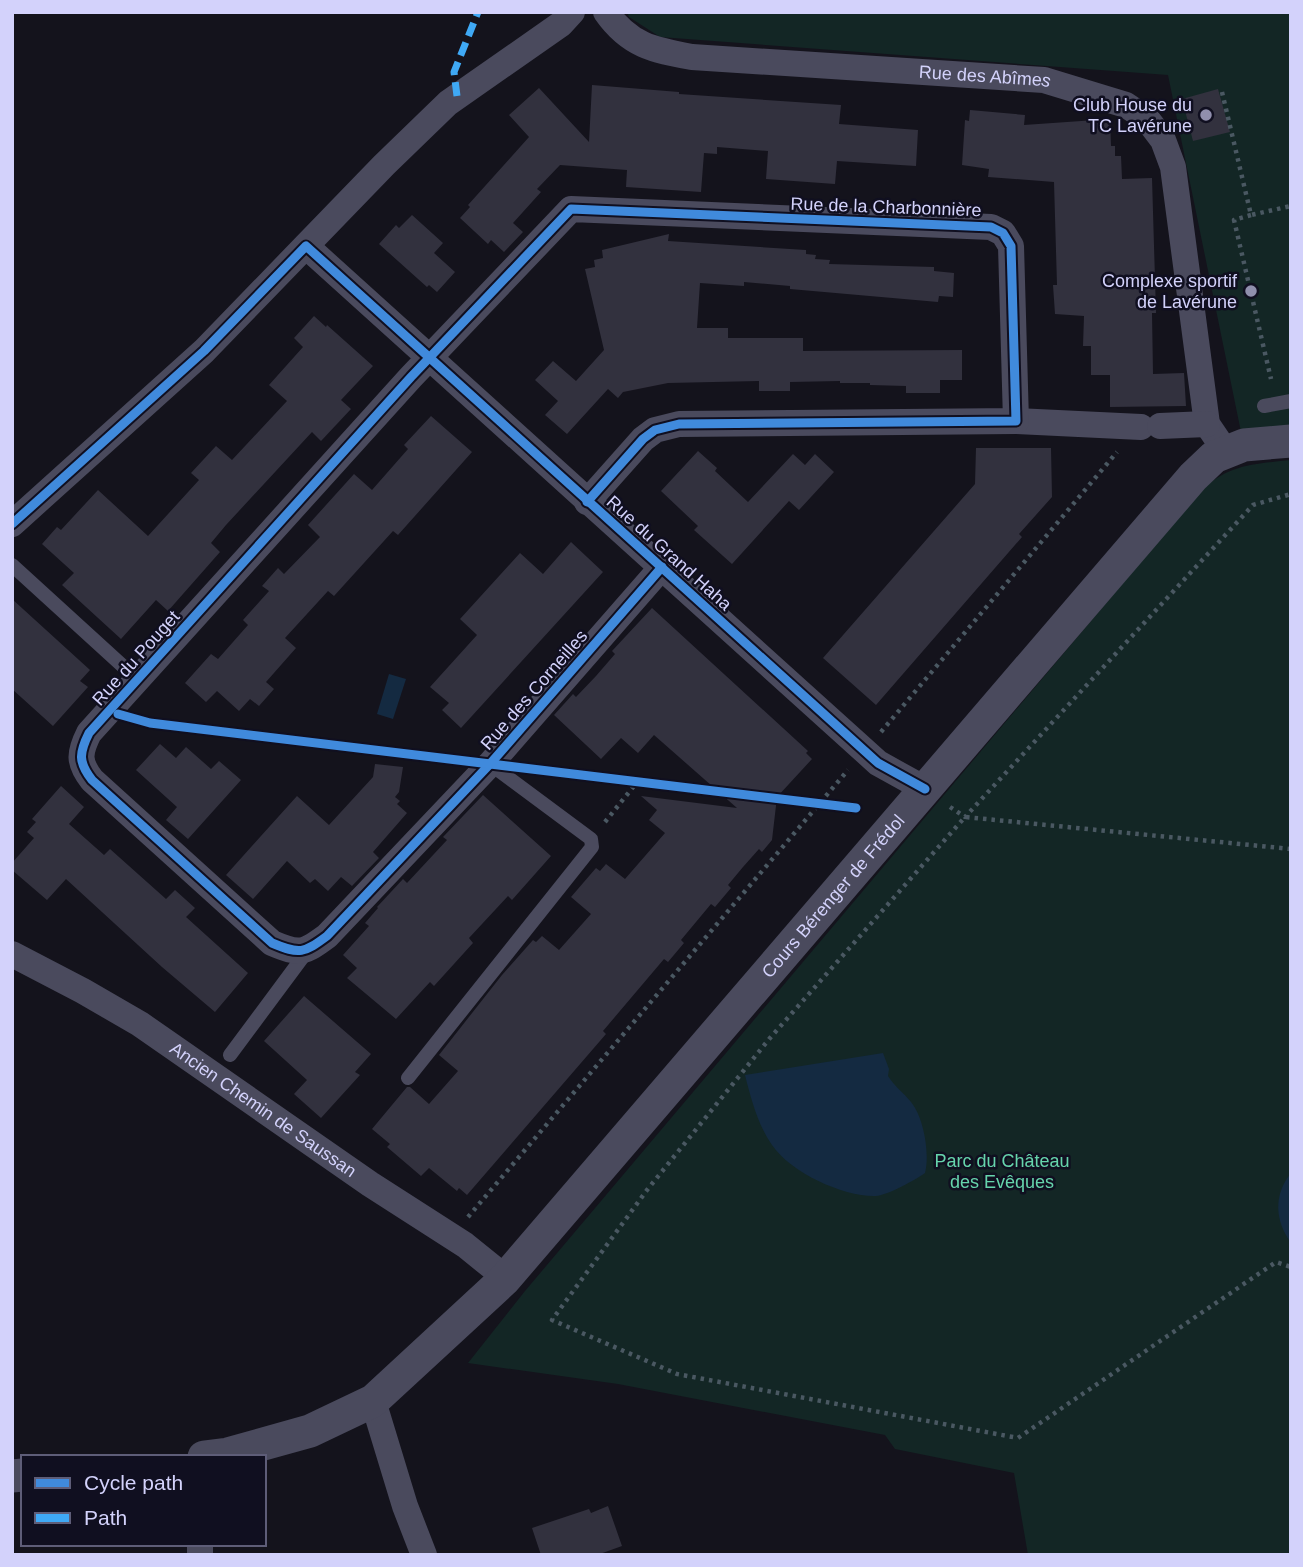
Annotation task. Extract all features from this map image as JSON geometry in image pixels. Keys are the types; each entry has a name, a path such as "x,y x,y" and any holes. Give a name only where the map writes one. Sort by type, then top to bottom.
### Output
{"street":[{"path":"12,524 204,351 447,103 561,24 572,12"},
{"name":"Rue des Abîmes","path":"606,12 624,33 649,49 681,55 1044,80 1126,105 1147,119 1163,140 1173,167 1207,424 1226,452"},
{"name":"Rue de la Charbonnière","path":"430,358 571,209 991,227 1003,233 1011,246 1016,421"},
{"name":"Rue du Grand Haha","path":"306,246 878,763 925,789"},
{"name":"Rue du Pouget","path":"308,950 289,951 272,943 92,780 82,767 82,748 89,733 137,679 430,358"},
{"path":"587,502 643,439 655,430 679,424 1016,421 1151,427 1207,424"},
{"name":"Cours Bérenger de Frédol","path":"220,1455 310,1431 381,1392 504,1280 1193,477 1214,457 1244,445 1291,441"},
{"name":"Rue des Corneilles","path":"308,950 327,936 490,764 662,567"},
{"name":"Ancien Chemin de Saussan","path":"12,954 140,1024 370,1184 459,1241 496,1270 504,1280"},
{"path":"381,1392 375,1414 424,1555"}],"lane":[{"path":"1264,406 1291,401"},
{"path":"12,565 137,679"},
{"path":"408,1078 593,848 591,839 490,764"},
{"name":"Rue des Corneilles","path":"230,1055 308,950"}],"path":[{"path":"1222,92 1251,215"},
{"path":"1271,379 1234,220 1291,206"},
{"path":"459,1241 729,908 1124,444 1140,444 1151,427"},
{"path":"1291,494 1253,505 965,817 769,1038 647,1190 552,1320 677,1374 1018,1438 1276,1262 1291,1267"},
{"path":"591,839 638,781"},
{"path":"965,817 1291,849"}],"green space":[{"name":"Complexe sportif de Lavérune","path":"627,12 1291,12 1291,428 1241,432 1168,75 660,37 629,17"},
{"name":"Parc du Château des Evêques","path":"1291,460 1291,1555 1028,1555 1014,1473 895,1449 885,1435 618,1384 468,1363 525,1291 1199,493 1220,476 1241,467"}],"water":[{"path":"389,674 406,679 393,719 377,714"},
{"path":"883,1053 889,1069 888,1076 911,1102 919,1117 926,1146 925,1173 876,1196 834,1188 792,1165 767,1137 752,1102 745,1075"},
{"path":"1291,1173 1291,1243 1282,1226 1278,1208 1281,1190"}],"building":[{"path":"592,85 841,105 839,124 918,130 916,166 837,161 835,184 766,179 768,151 717,147 717,154 704,153 701,192 626,187 627,170 560,165 537,189 541,192 513,223 523,232 504,252 491,240 488,244 460,218 470,207 468,205 529,137 509,115 539,88 589,142"},
{"name":"Club House du TC Lavérune","path":"1218,89 1230,132 1193,141 1182,99"},
{"path":"970,110 1025,115 1024,125 1110,119 1111,146 1115,146 1115,156 1121,156 1122,179 1152,178 1156,313 1152,313 1153,374 1184,373 1186,406 1110,407 1110,375 1091,375 1091,346 1083,346 1084,316 1055,314 1053,285 1057,285 1054,182 988,177 989,169 962,165 965,120 969,121"},
{"path":"412,215 443,243 434,253 455,272 437,292 429,285 427,287 379,244 396,225 399,228"},
{"path":"669,234 668,241 806,250 806,254 816,255 815,259 830,260 829,264 934,267 934,271 954,273 953,297 939,296 938,302 790,289 790,286 744,282 744,286 700,283 697,328 728,328 728,338 803,338 803,351 962,350 962,380 940,380 940,393 906,393 906,386 840,381 790,382 790,391 759,391 759,381 668,383 623,392 618,398 608,389 567,434 545,415 558,401 535,380 553,361 576,381 604,350 585,269 595,267 594,260 603,258 602,250"},
{"path":"314,316 373,366 341,400 351,409 321,441 312,432 226,525 211,543 220,552 168,611 156,600 121,639 62,585 74,573 42,544 57,527 61,530 98,490 148,536 199,480 191,473 216,446 232,460 287,401 269,385 303,347 294,338"},
{"path":"431,416 472,452 398,535 393,531 334,596 328,591 285,638 296,648 266,682 274,689 259,706 250,699 239,711 217,691 206,702 185,683 211,654 218,659 248,625 243,620 269,591 262,586 278,568 284,574 320,537 308,525 354,474 372,490 408,449 404,445"},
{"path":"976,448 1051,448 1052,497 1019,534 1022,537 876,705 823,658 975,484"},
{"path":"698,451 748,502 793,454 805,465 815,454 834,472 799,510 789,501 732,564 694,530 698,526 661,491"},
{"path":"571,542 603,572 461,728 442,710 449,703 430,687 477,635 460,619 520,553 543,574"},
{"path":"12,599 90,670 80,681 88,687 53,726 12,689"},
{"path":"652,608 808,751 806,753 812,759 777,797 772,840 762,852 759,849 743,867 728,885 731,888 715,907 711,904 681,940 684,943 668,962 664,959 603,1031 606,1034 467,1195 459,1188 457,1191 429,1168 421,1176 387,1147 390,1144 372,1129 407,1087 429,1104 458,1071 439,1055 533,940 536,942 542,936 559,950 591,914 571,897 596,868 600,871 606,864 625,879 665,833 649,820 657,810 641,796 737,808 654,735 638,753 621,738 601,759 554,715 573,694 576,697 596,676 615,654 612,651"},
{"path":"160,744 176,758 186,747 211,769 219,761 241,780 188,839 166,820 177,807 136,770"},
{"path":"375,764 403,767 399,792 395,797 400,801 397,804 407,813 373,852 379,858 352,886 341,877 328,891 315,879 310,883 287,861 253,899 226,875 297,796 329,825 373,777"},
{"path":"61,786 84,807 69,824 104,855 110,849 166,899 175,890 195,908 186,917 248,973 215,1012 66,879 47,900 12,870 12,863 34,838 27,832 36,822 32,819"},
{"path":"483,795 551,856 512,900 508,896 469,938 473,943 434,986 430,982 396,1019 347,978 357,968 343,955 369,926 365,923 377,907 403,879 407,883 447,840 443,837"},
{"path":"304,996 371,1054 355,1072 360,1075 321,1118 294,1094 307,1080 264,1041"},
{"path":"608,1506 622,1546 597,1555 541,1555 532,1528 589,1509 591,1513"}],"marked path":[{"path":"457,96 454,72 478,12"}],"cycle path":[{"path":"587,502 643,439 655,430 679,424 1016,421 1011,246 1003,233 991,227 571,209 411,377 89,733 82,752 84,768 92,780 272,943 296,951 307,949 327,936 490,764 662,567"},
{"path":"12,524 204,351 306,246 878,763 925,789"},
{"path":"118,714 150,723 856,808"}],"place":[{"name":"Club House du TC Lavérune","path":"1206,115"},
{"name":"Complexe sportif de Lavérune","path":"1251,291"}]}
